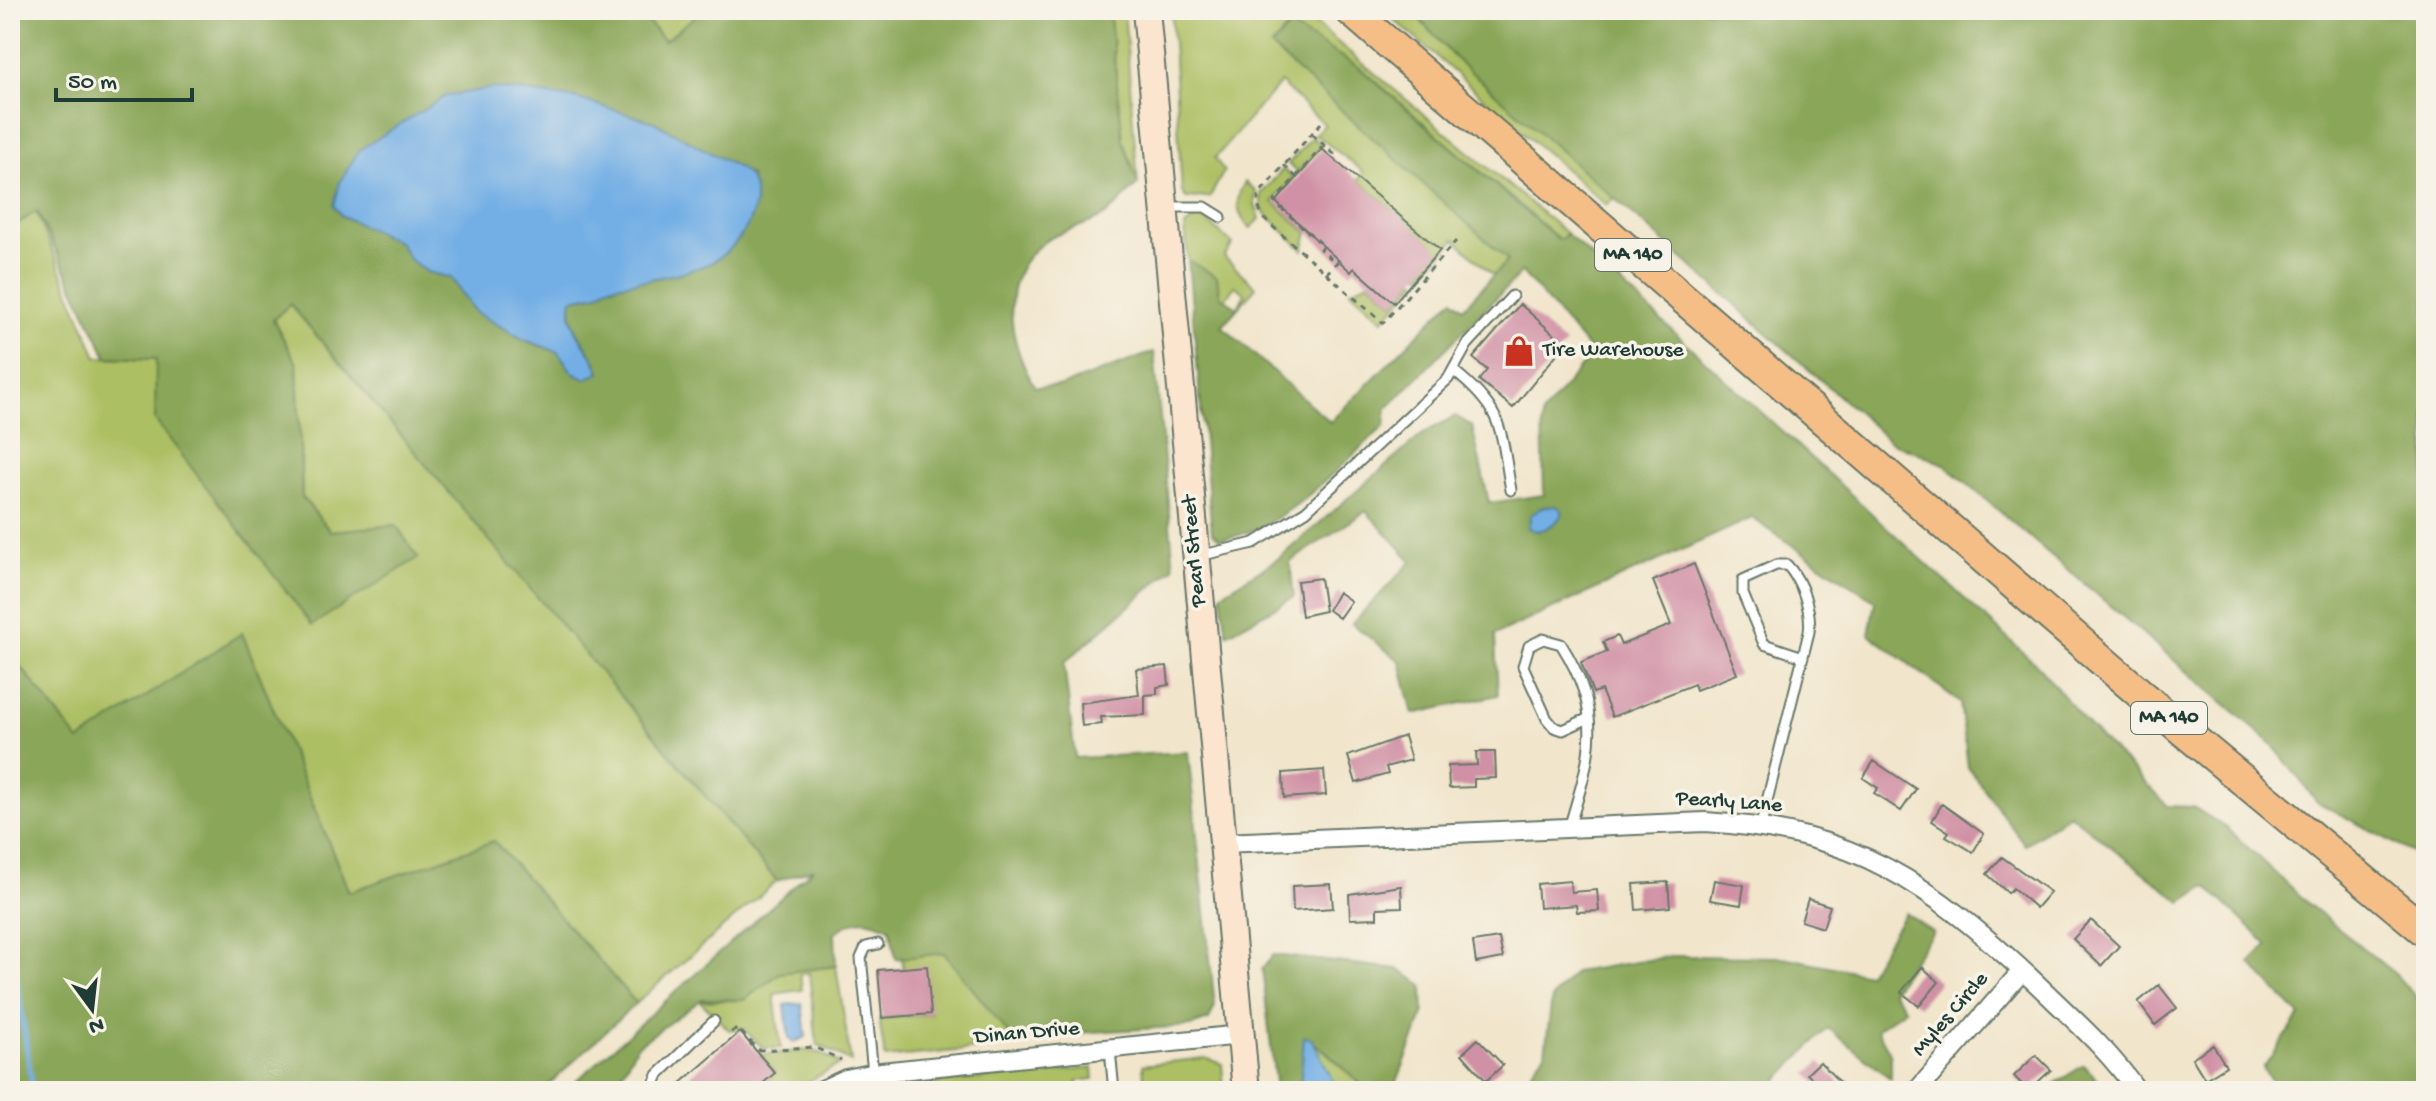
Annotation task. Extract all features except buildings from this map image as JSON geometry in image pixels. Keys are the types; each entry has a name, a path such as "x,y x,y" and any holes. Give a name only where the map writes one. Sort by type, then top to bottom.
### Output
{"highway":[{"name":"MA 140","path":"1350,10 2169,718 2426,932"}],"main road":[{"name":"Pearl Street","path":"1146,10 1246,1091"}],"street":[{"name":"Pearly Lane","path":"1223,843 1705,822 1761,825 1830,843 1909,879 1967,920 2111,1056 2137,1091"},
{"name":"Myles Circle","path":"1917,1091 2022,971"},
{"name":"Dinan Drive","path":"820,1091 870,1080 1241,1035"}],"lane":[{"path":"1164,207 1205,207 1221,217"},
{"path":"1196,556 1254,543 1306,511 1454,371 1467,345 1512,296"},
{"path":"1454,371 1487,400 1494,412 1511,490"},
{"path":"1761,825 1803,657 1810,611 1793,571 1787,565 1776,565 1743,580 1743,594 1764,644 1803,657"},
{"path":"1569,828 1590,761 1589,718 1574,670 1561,644 1543,639 1529,646 1523,658 1524,672 1549,723 1563,730 1589,718"},
{"path":"870,1080 861,958 866,947 878,944"},
{"path":"651,1091 658,1075 714,1021"},
{"path":"1110,1050 1114,1091"}],"path":[{"path":"1321,123 1260,191 1258,209 1263,218 1326,274 1383,323 1456,241"},
{"path":"1312,134 1334,154 1332,156"},
{"path":"1324,145 1274,202 1324,246 1320,249 1337,262 1326,274"},
{"path":"1284,165 1296,177"},
{"path":"1417,276 1422,280"},
{"path":"731,1032 738,1029 743,1032 759,1050 822,1049 870,1080"}],"green space":[{"path":"10,10 638,10 664,41 703,10 1109,10 1123,140 1138,184 1107,214 1051,238 1029,256 1013,291 1011,311 1018,351 1035,387 1062,386 1154,352 1174,567 1064,663 1075,758 1188,752 1215,1006 1209,1020 1191,1026 1011,1037 944,953 896,959 890,928 861,920 835,933 836,966 780,973 744,1000 702,999 637,1046 621,1075 619,1091 565,1091 814,868 777,881 290,304 273,320 297,364 302,497 330,531 396,525 418,558 312,625 155,420 156,359 107,357 37,211 10,229","holes":["654,122 751,176 709,264 608,287 598,294 572,299 571,310 576,329 600,372 585,379 573,373 558,352 525,340 475,312 451,278 427,272 409,259 400,243 342,216"]},
{"path":"638,10 703,10 664,41"},
{"path":"1109,10 1124,10 1138,184 1123,140"},
{"path":"1171,10 1299,10 1567,234 1560,240 1359,67 1290,26 1271,47 1509,259 1494,276 1455,239 1422,275 1419,273 1439,250 1358,180 1364,172 1315,134 1325,125 1280,83 1215,158 1224,171 1210,197 1186,198 1182,192"},
{"path":"1383,10 1411,10 1454,57 1615,197 1606,205"},
{"path":"1411,10 2426,10 2426,860 2317,802 2271,743 1944,464 1891,442 1454,57"},
{"path":"1290,26 1358,67 1559,240 1567,234 2040,668 2087,724 2168,806 2193,807 2227,828 2308,904 2395,974 2426,1008 2426,1091 2278,1091 2263,1068 2300,1016 2250,963 2268,945 2206,886 2182,902 2069,814 2025,845 1968,767 1960,702 1869,634 1875,601 1752,518 1495,635 1498,695 1413,714 1400,661 1352,624 1412,561 1366,511 1290,562 1294,597 1227,634 1221,594 1279,558 1424,433 1455,416 1472,426 1489,503 1544,495 1542,415 1592,353 1522,272 1387,408 1385,426 1309,495 1288,511 1244,534 1220,539 1212,533 1188,260 1217,277 1220,295 1238,308 1222,326 1330,422 1453,299 1463,308 1508,260 1271,47"},
{"path":"1312,137 1322,145 1297,173 1288,164"},
{"path":"1283,169 1293,178 1273,202 1308,233 1303,250 1261,209 1261,194"},
{"path":"1245,182 1256,192 1255,205 1260,219 1251,228 1238,207"},
{"path":"36,211 97,357 156,359 312,624 417,558 396,526 330,531 302,497 297,364 273,319 291,304 777,881 636,1003 494,842 349,892 242,634 79,741 10,653 10,229"},
{"path":"1203,218 1233,244 1224,257 1256,287 1238,308 1245,293 1235,286 1225,299 1219,295 1216,277 1188,260 1185,226"},
{"path":"1415,279 1418,281 1383,320 1350,290 1369,282 1394,303"},
{"path":"242,633 349,892 494,841 636,1003 542,1091 10,1091 10,653 79,741"},
{"path":"1905,913 1933,932 1892,991 1905,1009 1877,1029 1891,1055 1891,1079 1828,1028 1767,1091 1741,1084 1734,1091 1516,1091 1545,1053 1552,998 1575,972 1673,956 1783,957 1868,974"},
{"path":"944,952 1014,1037 1006,1046 885,1058 879,1019 931,1014 903,968 902,958"},
{"path":"1273,955 1398,969 1423,985 1424,1014 1396,1084 1416,1091 1368,1091 1327,1052 1304,1037 1300,1091 1276,1091 1262,968"},
{"path":"836,966 851,1062 817,1044 809,973 800,974 802,990 774,994 781,1048 763,1048 743,1028 729,1030 700,1001 744,1000 780,973"},
{"path":"1312,1039 1368,1091 1300,1091"},
{"path":"806,1050 820,1053 840,1064 792,1091 754,1091 775,1073 760,1055"},
{"path":"1205,1058 1222,1064 1224,1091 1145,1091 1143,1065"},
{"path":"2084,1065 2108,1091 2043,1091"},
{"path":"1093,1068 1094,1079 1078,1081 1078,1091 887,1091 888,1087"}],"water":[{"path":"493,88 575,98 654,122 739,168 750,179 755,192 750,221 731,248 719,258 682,272 608,286 598,294 572,299 575,329 600,373 585,379 573,373 558,352 525,340 475,312 451,278 427,272 409,259 400,243 342,216 334,206 340,182 359,150 446,96"},
{"path":"1556,506 1562,510 1562,516 1555,523 1537,531 1528,528 1531,515 1542,507"},
{"path":"802,1003 806,1037 794,1042 789,1038 785,1005"},
{"path":"1304,1036 1312,1039 1338,1091 1300,1091"}],"waterway":[{"path":"10,959 17,982 33,1091"}],"place":[{"name":"Tire Warehouse","path":"1519,351"}]}
